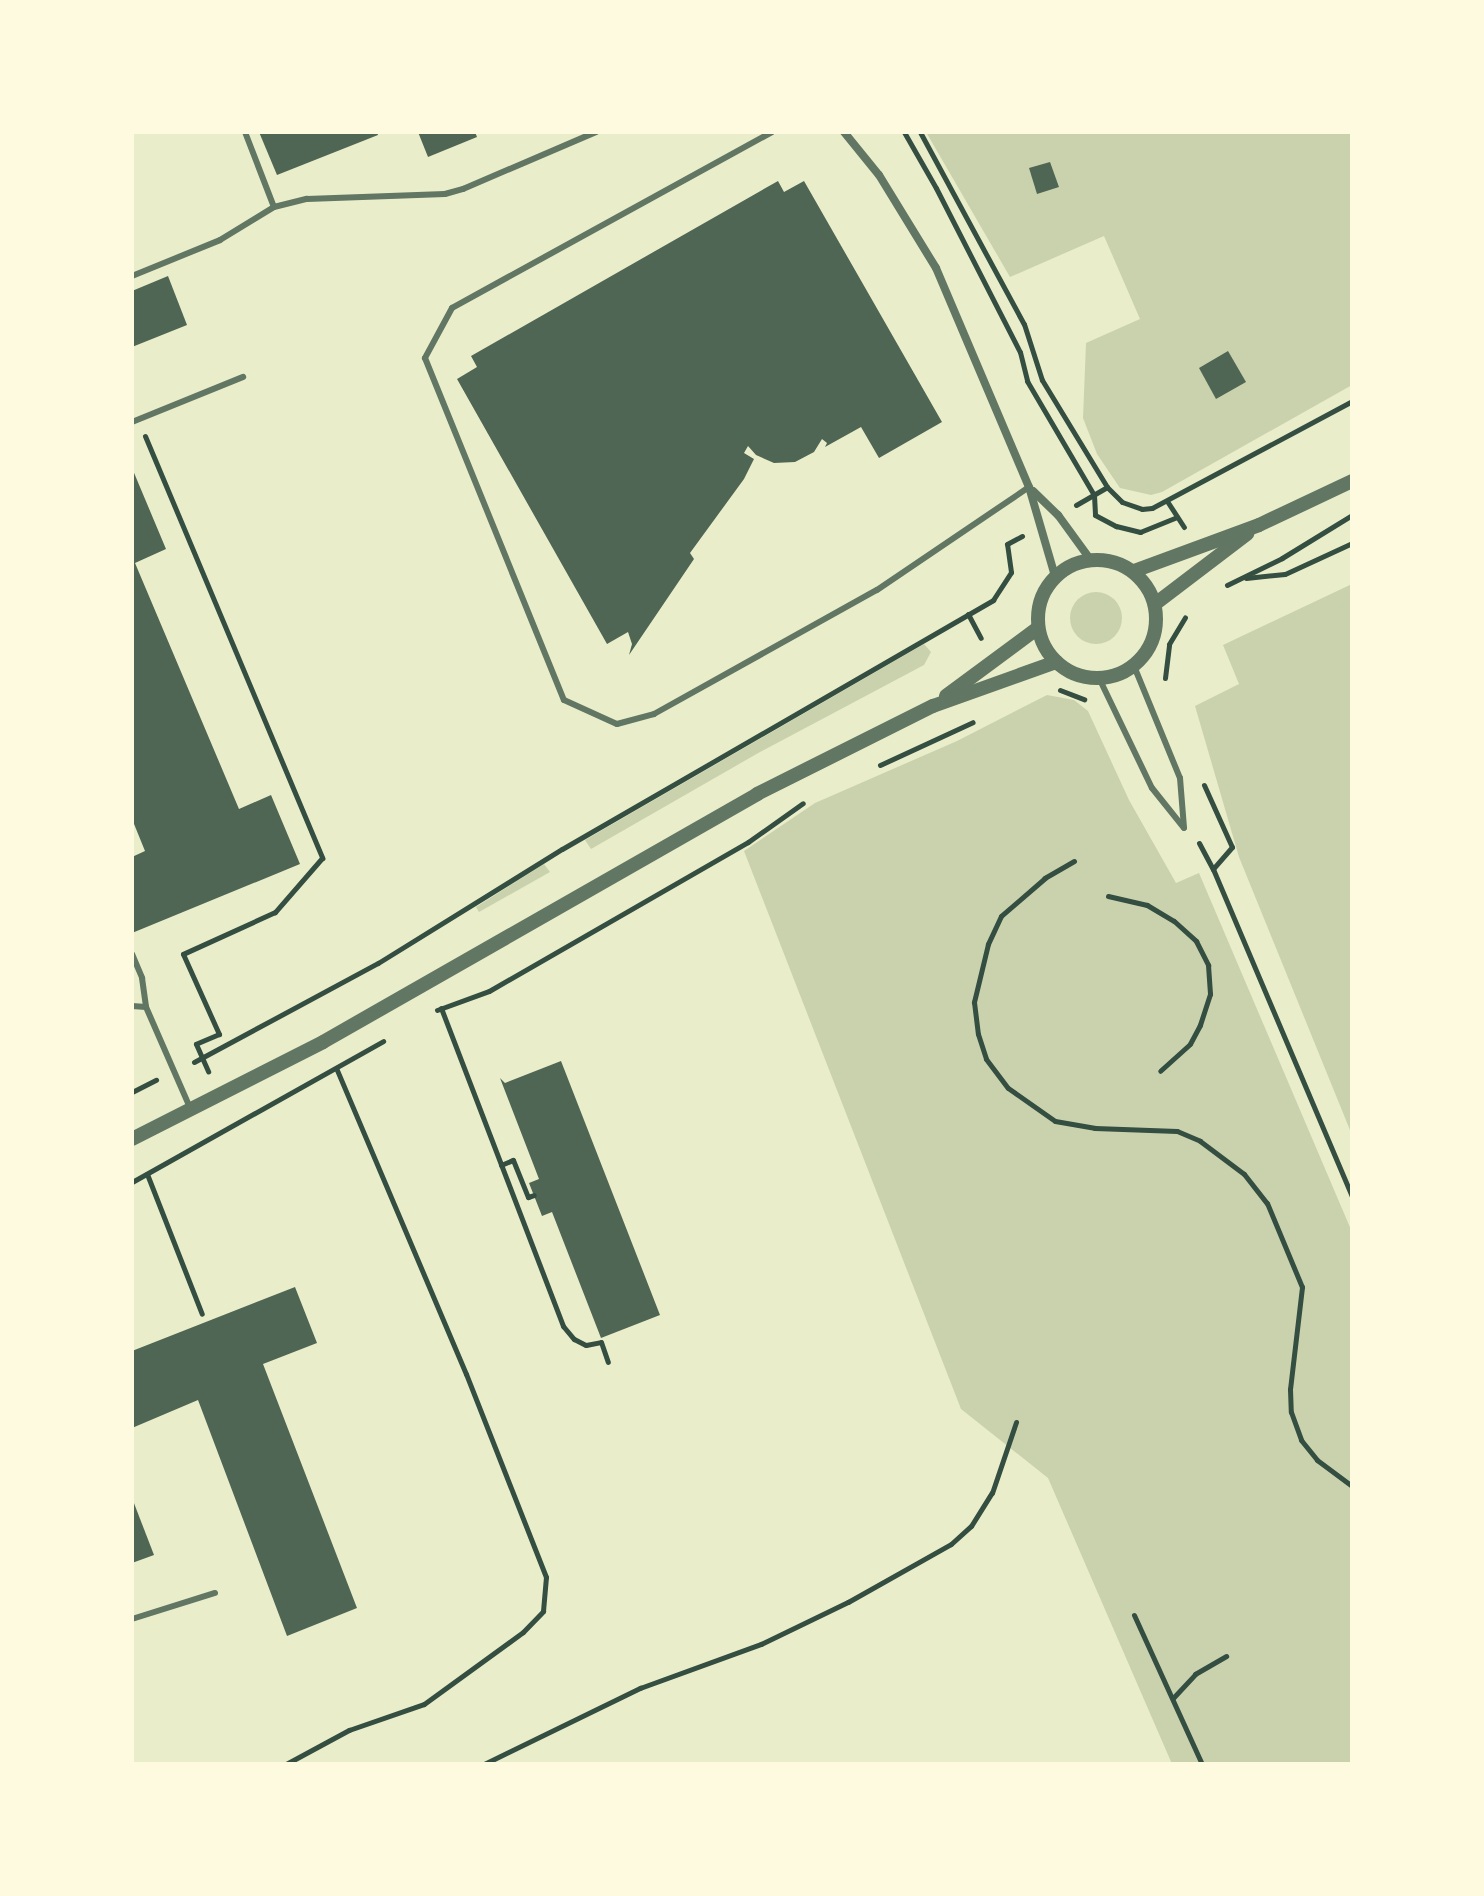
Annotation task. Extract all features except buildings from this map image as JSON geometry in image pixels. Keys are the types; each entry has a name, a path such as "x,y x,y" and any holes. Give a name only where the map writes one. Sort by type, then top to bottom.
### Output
{"street":[{"path":"844,132 879,175 936,268 1029,487 1055,576"},
{"path":"1134,571 1259,525 1352,481"},
{"path":"1029,487 1058,515 1090,559"},
{"path":"1155,604 1259,525"},
{"path":"1090,559 1120,563 1134,571 1147,586 1155,604 1156,627 1149,649 1134,666 1118,675 1099,678 1083,677 1056,662 1045,647 1038,628 1038,609 1044,591 1055,576 1072,565 1090,559"},
{"path":"933,706 1038,628"},
{"path":"132,1139 323,1042 757,794 933,706 1056,662"}],"lane":[{"path":"245,132 274,207"},
{"path":"132,276 220,240 274,207 307,199 445,194 596,132"},
{"path":"772,132 452,308 425,358 564,700 617,724 654,714 877,590 1029,487"},
{"path":"135,421 243,377"},
{"path":"1134,666 1180,778 1184,828"},
{"path":"1099,678 1152,788 1184,828"},
{"path":"132,954 142,978 146,1007 191,1110"},
{"path":"132,1006 146,1007"},
{"path":"132,1619 215,1593"}],"path":[{"path":"904,132 1020,352 1027,381 1094,495 1095,515 1116,526 1140,532 1177,517 1167,501"},
{"path":"920,132 1024,324 1042,380 1107,487 1122,502 1142,509 1167,501 1352,401"},
{"path":"135,421 322,858 275,912 183,954 219,1034 196,1044 208,1071"},
{"path":"1058,515 1107,487"},
{"path":"1005,505 1020,547"},
{"path":"1219,589 1352,515"},
{"path":"174,1072 378,963 562,849 993,600 1011,572 1007,544 1041,523"},
{"path":"1241,578 1285,574 1352,543"},
{"path":"1165,688 1169,644 1190,611"},
{"path":"1047,691 1071,693 1093,708"},
{"path":"867,771 977,720"},
{"path":"1201,778 1232,847 1213,869"},
{"path":"608,1362 601,1342 586,1345 574,1339 563,1326 441,1008 489,991 748,842 811,797"},
{"path":"1184,828 1201,845 1213,869 1352,1196"},
{"path":"1074,861 1045,878 1001,916 988,944 978,972 974,1002 978,1034 986,1059 1008,1088 1055,1121 1095,1128 1177,1131 1200,1141 1244,1174 1267,1203 1302,1287 1290,1389 1291,1412 1301,1440 1317,1460 1352,1486"},
{"path":"1108,896 1147,905 1174,921 1196,941 1208,965 1210,994 1200,1025 1190,1044 1160,1071"},
{"path":"132,1182 336,1068 460,1360 546,1577 543,1611 523,1632 424,1704 349,1730 286,1764"},
{"path":"501,1165 513,1160 528,1197 534,1195"},
{"path":"147,1174 202,1314"},
{"path":"484,1764 640,1688 761,1644 859,1596 951,1544 971,1526 992,1493 1016,1422"},
{"path":"1134,1615 1202,1764"},
{"path":"1173,1698 1195,1674 1226,1656"}],"green space":[{"path":"926,132 1352,132 1352,385 1162,492 1151,495 1120,488 1097,454 1083,418 1086,343 1140,319 1104,236 1010,277"},
{"path":"1352,584 1352,1135 1239,857 1195,706 1239,684 1223,645"},
{"path":"1096,592 1114,600 1122,618 1114,636 1096,644 1078,636 1070,618 1078,600"},
{"path":"924,644 931,652 924,665 760,752 591,849 585,840"},
{"path":"1047,695 1074,700 1088,711 1129,800 1176,883 1199,873 1352,1232 1352,1764 1172,1764 1048,1478 961,1409 744,851 815,803 957,741"},
{"path":"544,864 550,872 479,912 476,907"}]}
